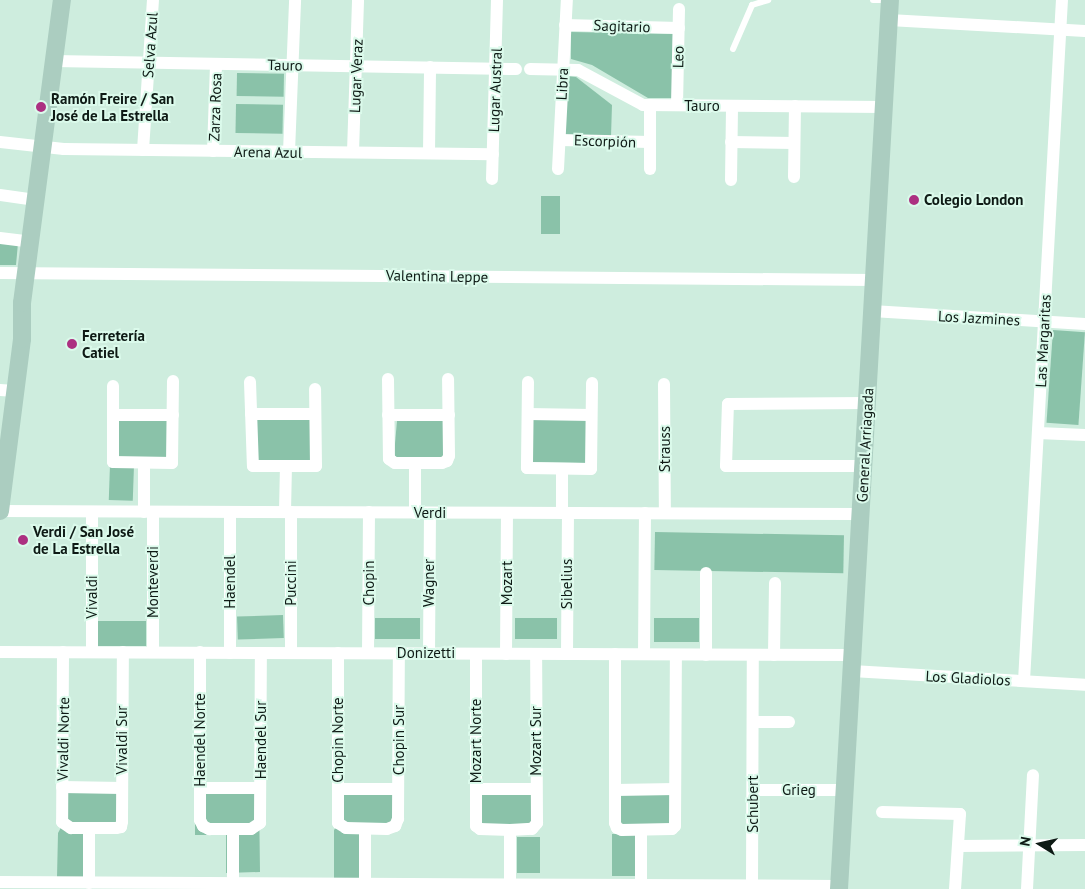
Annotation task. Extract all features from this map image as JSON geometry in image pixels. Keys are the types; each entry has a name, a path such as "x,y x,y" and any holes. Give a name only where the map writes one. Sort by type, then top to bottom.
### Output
{"street":[{"path":"31,272 58,61 62,0"},
{"path":"58,61 71,0"},
{"name":"Selva Azul","path":"143,150 153,0"},
{"path":"289,152 295,0"},
{"name":"Lugar Veraz","path":"353,152 358,0"},
{"name":"Lugar Austral","path":"492,179 497,0"},
{"name":"Libra","path":"558,169 567,0"},
{"name":"General Arriagada","path":"839,888 890,0"},
{"name":"Las Margaritas","path":"1024,681 1062,0"},
{"name":"Leo","path":"677,106 679,9"},
{"path":"889,20 1085,31"},
{"name":"Sagitario","path":"565,25 679,28"},
{"name":"Tauro","path":"58,61 516,68"},
{"name":"Zarza Rosa","path":"213,151 216,64"},
{"path":"429,153 430,67"},
{"name":"Tauro","path":"530,69 578,70 643,105 884,107"},
{"path":"650,105 650,169"},
{"path":"731,180 732,106"},
{"path":"794,177 795,106"},
{"name":"Escorpión","path":"560,140 650,142"},
{"name":"Arena Azul","path":"0,142 48,147 143,150 493,154"},
{"path":"732,142 794,143"},
{"path":"0,511 8,391 31,313 31,242 36,200 48,147"},
{"path":"0,195 36,200"},
{"path":"0,238 31,242"},
{"name":"Valentina Leppe","path":"0,273 874,280"},
{"name":"Los Jazmines","path":"872,311 1085,324"},
{"path":"388,379 389,459 394,463 442,463 447,461 449,456 448,379"},
{"path":"113,386 113,462 172,463 173,381"},
{"path":"250,382 253,466 316,466 315,388"},
{"path":"528,382 527,468 591,469 592,383"},
{"name":"Strauss","path":"664,384 665,513"},
{"path":"864,466 726,466 728,404 867,403"},
{"path":"252,414 315,414"},
{"path":"528,414 592,415"},
{"path":"113,415 172,415"},
{"path":"388,415 449,415"},
{"path":"1038,433 1085,436"},
{"name":"Monteverdi","path":"144,462 148,512 152,652"},
{"path":"415,463 415,512"},
{"name":"Puccini","path":"286,466 291,653"},
{"name":"Sibelius","path":"562,468 565,513 567,654"},
{"name":"Verdi","path":"0,511 861,514"},
{"name":"Vivaldi","path":"92,512 92,652"},
{"name":"Haendel","path":"230,512 230,652"},
{"name":"Chopin","path":"368,653 369,512"},
{"name":"Wagner","path":"429,654 430,512"},
{"name":"Mozart","path":"506,654 507,513"},
{"path":"644,654 645,513"},
{"path":"706,573 706,655"},
{"path":"774,655 775,583"},
{"name":"Donizetti","path":"0,652 774,655 852,663"},
{"name":"Vivaldi Norte","path":"63,652 62,819 64,825 70,828 88,828"},
{"name":"Vivaldi Sur","path":"88,828 121,827 123,652"},
{"name":"Haendel Norte","path":"200,652 200,820 203,826 210,829 233,829"},
{"name":"Haendel Sur","path":"233,829 251,829 258,826 260,820 261,653"},
{"name":"Chopin Norte","path":"338,653 337,820 340,826 365,829"},
{"name":"Chopin Sur","path":"365,829 390,829 395,826 398,819 399,653"},
{"name":"Mozart Norte","path":"476,654 475,823 478,828 510,830"},
{"name":"Mozart Sur","path":"510,830 535,828 537,823 536,654"},
{"path":"615,654 615,790 617,828 641,830 674,828 676,655"},
{"name":"Schubert","path":"747,887 753,790 753,655"},
{"name":"Los Gladiolos","path":"852,663 1024,681 1085,685"},
{"path":"753,722 789,722"},
{"path":"1027,889 1033,775"},
{"path":"62,787 122,788"},
{"path":"200,788 260,788"},
{"path":"338,788 398,789"},
{"path":"476,789 536,789"},
{"path":"615,790 675,790"},
{"name":"Grieg","path":"753,790 845,790"},
{"path":"882,812 960,814 955,889"},
{"path":"88,828 89,882"},
{"path":"233,829 234,883"},
{"path":"365,829 365,884"},
{"path":"510,830 510,887"},
{"path":"641,830 641,885"},
{"path":"958,846 1085,845"},
{"path":"0,882 89,882 117,886 194,886 234,883 312,886 365,884 428,887 624,887 641,885 839,888"}],"lane":[{"path":"733,49 752,5 768,0"},
{"path":"873,0 890,0"}],"green space":[{"path":"571,32 673,34 672,98 648,98 592,65 571,59"},
{"path":"237,73 284,74 284,97 237,96"},
{"path":"566,76 576,77 612,105 611,136 565,135"},
{"path":"236,104 283,105 282,134 235,133"},
{"path":"541,196 560,196 560,234 541,234"},
{"path":"0,241 18,243 16,265 0,265"},
{"path":"1053,330 1085,332 1078,425 1047,423"},
{"path":"257,418 312,418 312,462 257,462"},
{"path":"117,419 170,419 170,459 117,459"},
{"path":"533,419 587,420 586,463 532,462"},
{"path":"397,421 444,421 445,456 441,459 399,459 394,455"},
{"path":"110,465 134,466 133,501 109,500"},
{"path":"655,532 844,535 843,573 654,570"},
{"path":"283,615 284,638 238,640 237,617"},
{"path":"375,618 420,618 420,639 375,639"},
{"path":"515,618 557,618 557,639 515,639"},
{"path":"654,618 699,618 699,642 654,642"},
{"path":"97,621 146,621 146,646 97,646"},
{"path":"117,791 120,825 84,825 85,877 57,877 58,833 65,820 64,792"},
{"path":"395,792 395,821 390,826 362,826 362,879 334,878 334,830 341,821 341,794"},
{"path":"621,792 671,793 670,828 620,827"},
{"path":"481,793 531,793 531,825 481,825"},
{"path":"195,794 259,794 260,872 226,873 226,835 195,835"},
{"path":"612,834 637,834 637,876 612,876"},
{"path":"517,837 540,837 540,873 517,873"}],"place":[{"name":"Ramón Freire / San José de La Estrella","path":"41,107"},
{"name":"Colegio London","path":"914,200"},
{"name":"Ferretería Catiel","path":"72,344"},
{"name":"Verdi / San José de La Estrella","path":"23,540"}]}
